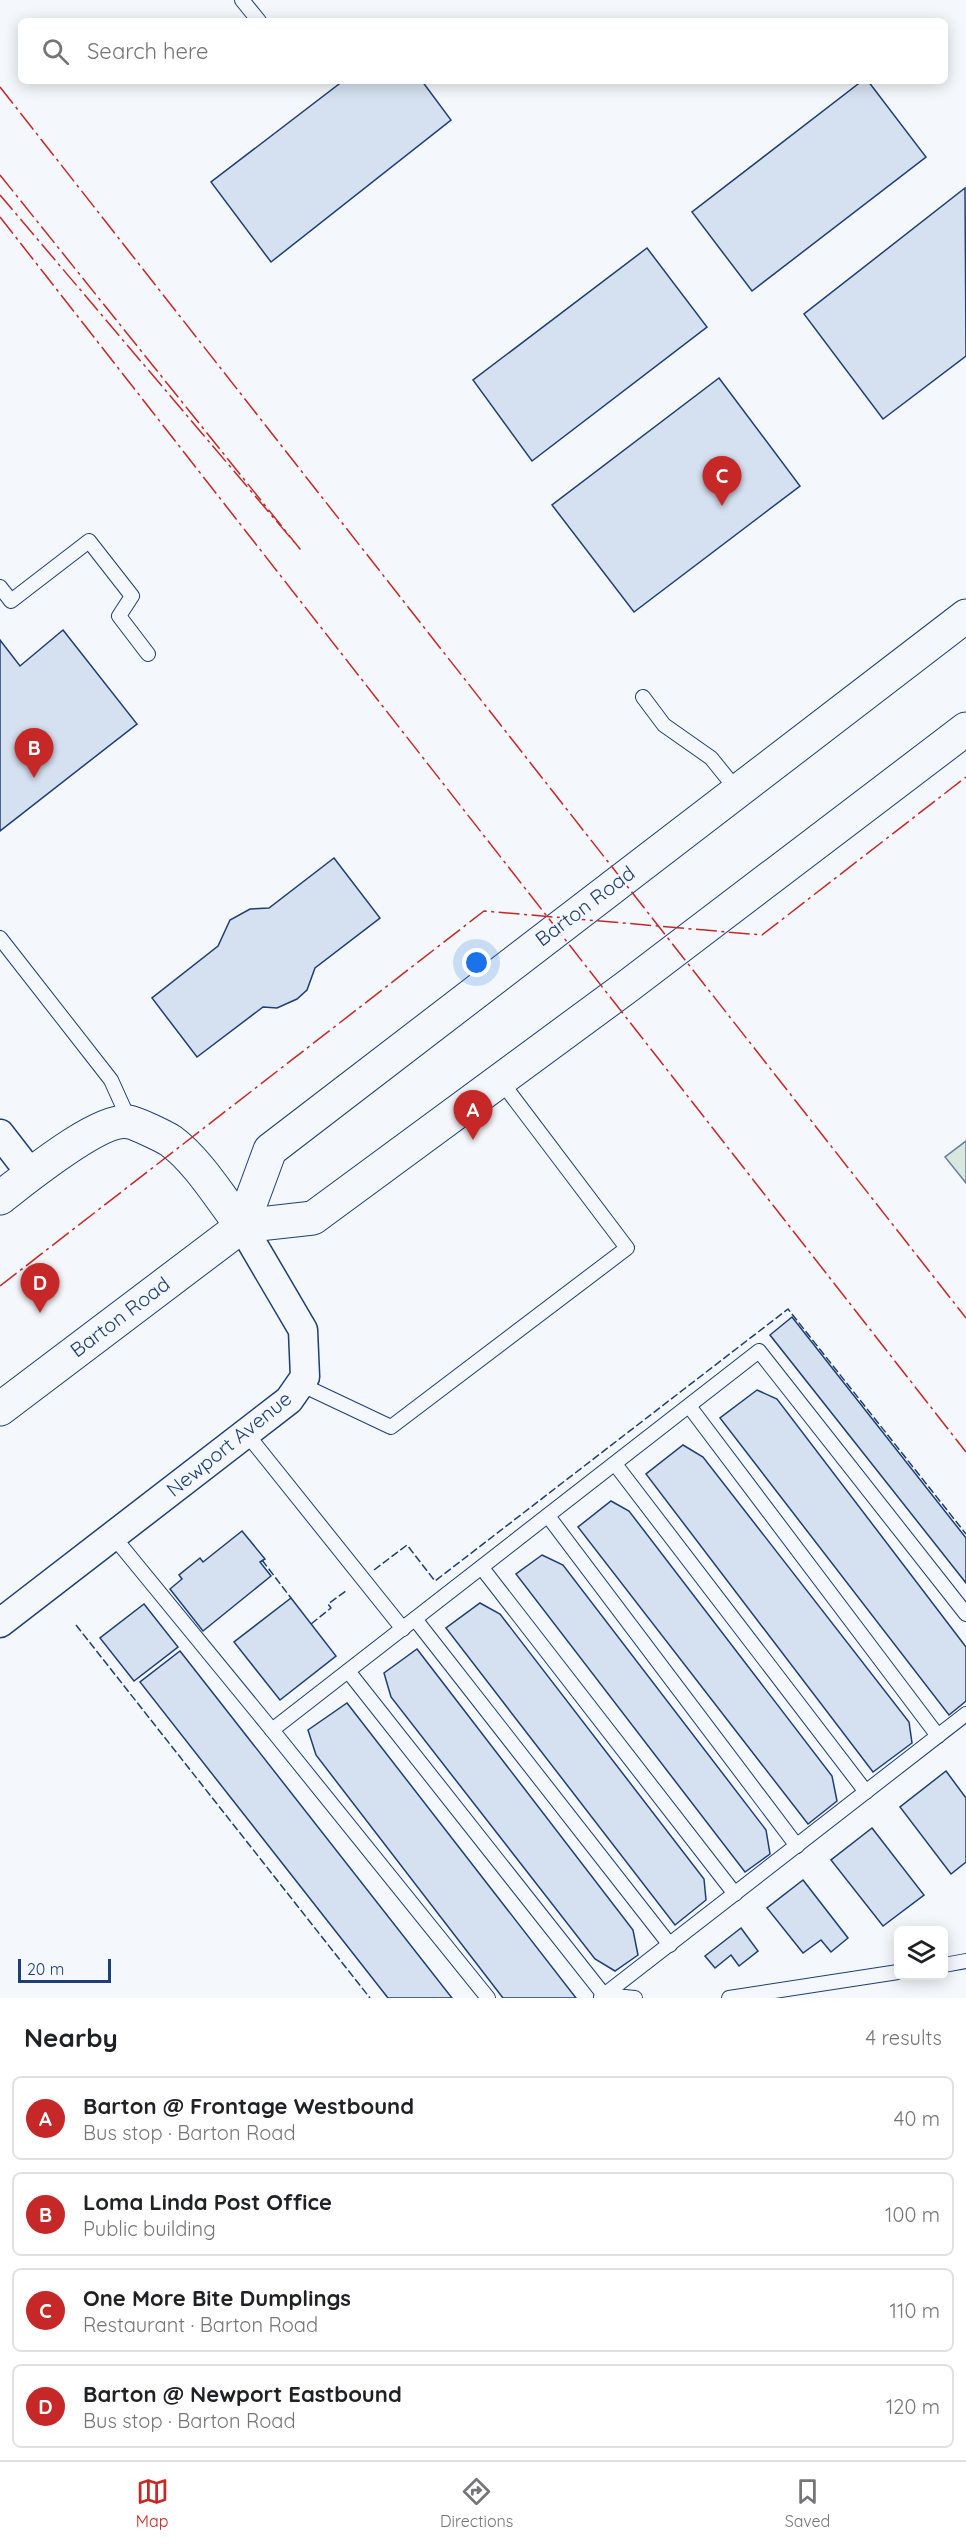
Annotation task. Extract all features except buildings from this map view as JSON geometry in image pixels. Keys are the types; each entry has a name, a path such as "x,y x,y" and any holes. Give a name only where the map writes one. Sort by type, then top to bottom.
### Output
{"main road":[{"name":"Barton Road","path":"0,1409 242,1226 270,1150 966,616"},
{"path":"242,1226 313,1218 966,729"},
{"path":"0,1197 83,1138 109,1124 130,1122"},
{"name":"Newport Avenue","path":"130,1122 170,1140 186,1155 242,1226"}],"street":[{"path":"0,1134 32,1174"},
{"name":"Newport Avenue","path":"0,1623 289,1400 305,1377 303,1330 242,1226"}],"lane":[{"path":"242,0 257,18"},
{"path":"0,587 11,601 89,541 132,596 119,616 148,654"},
{"path":"643,697 664,725 711,758 737,790"},
{"path":"0,938 111,1080 130,1122"},
{"path":"300,1384 391,1426 627,1248 500,1080"},
{"path":"272,1730 759,1351 966,1614"},
{"path":"689,1406 938,1736"},
{"path":"246,1433 403,1629"},
{"path":"615,1464 866,1792"},
{"path":"548,1516 797,1846"},
{"path":"113,1536 488,1998"},
{"path":"482,1568 735,1894"},
{"path":"415,1619 670,1945"},
{"path":"348,1671 602,1996 635,1998"},
{"path":"602,1996 966,1714"},
{"path":"948,1964 966,1961"},
{"path":"729,1998 894,1973"}],"shaded area":[{"path":"966,1141 966,1183 945,1157"}],"fence":[{"path":"374,1570 407,1545 435,1581 788,1309 966,1534"},
{"path":"262,1560 291,1598"},
{"path":"311,1624 331,1608 328,1604 346,1591"},
{"path":"76,1625 370,1998"}],"power":[{"path":"0,87 966,1318"},
{"path":"0,175 300,549 0,195"},
{"path":"0,217 966,1452"},
{"path":"0,1286 484,911 762,935 966,777"}],"place":[{"name":"One More Bite Dumplings","path":"722,506"},
{"name":"Loma Linda Post Office","path":"34,778"},
{"name":"Barton @ Frontage Westbound","path":"473,1140"},
{"name":"Barton @ Newport Eastbound","path":"40,1313"}]}
